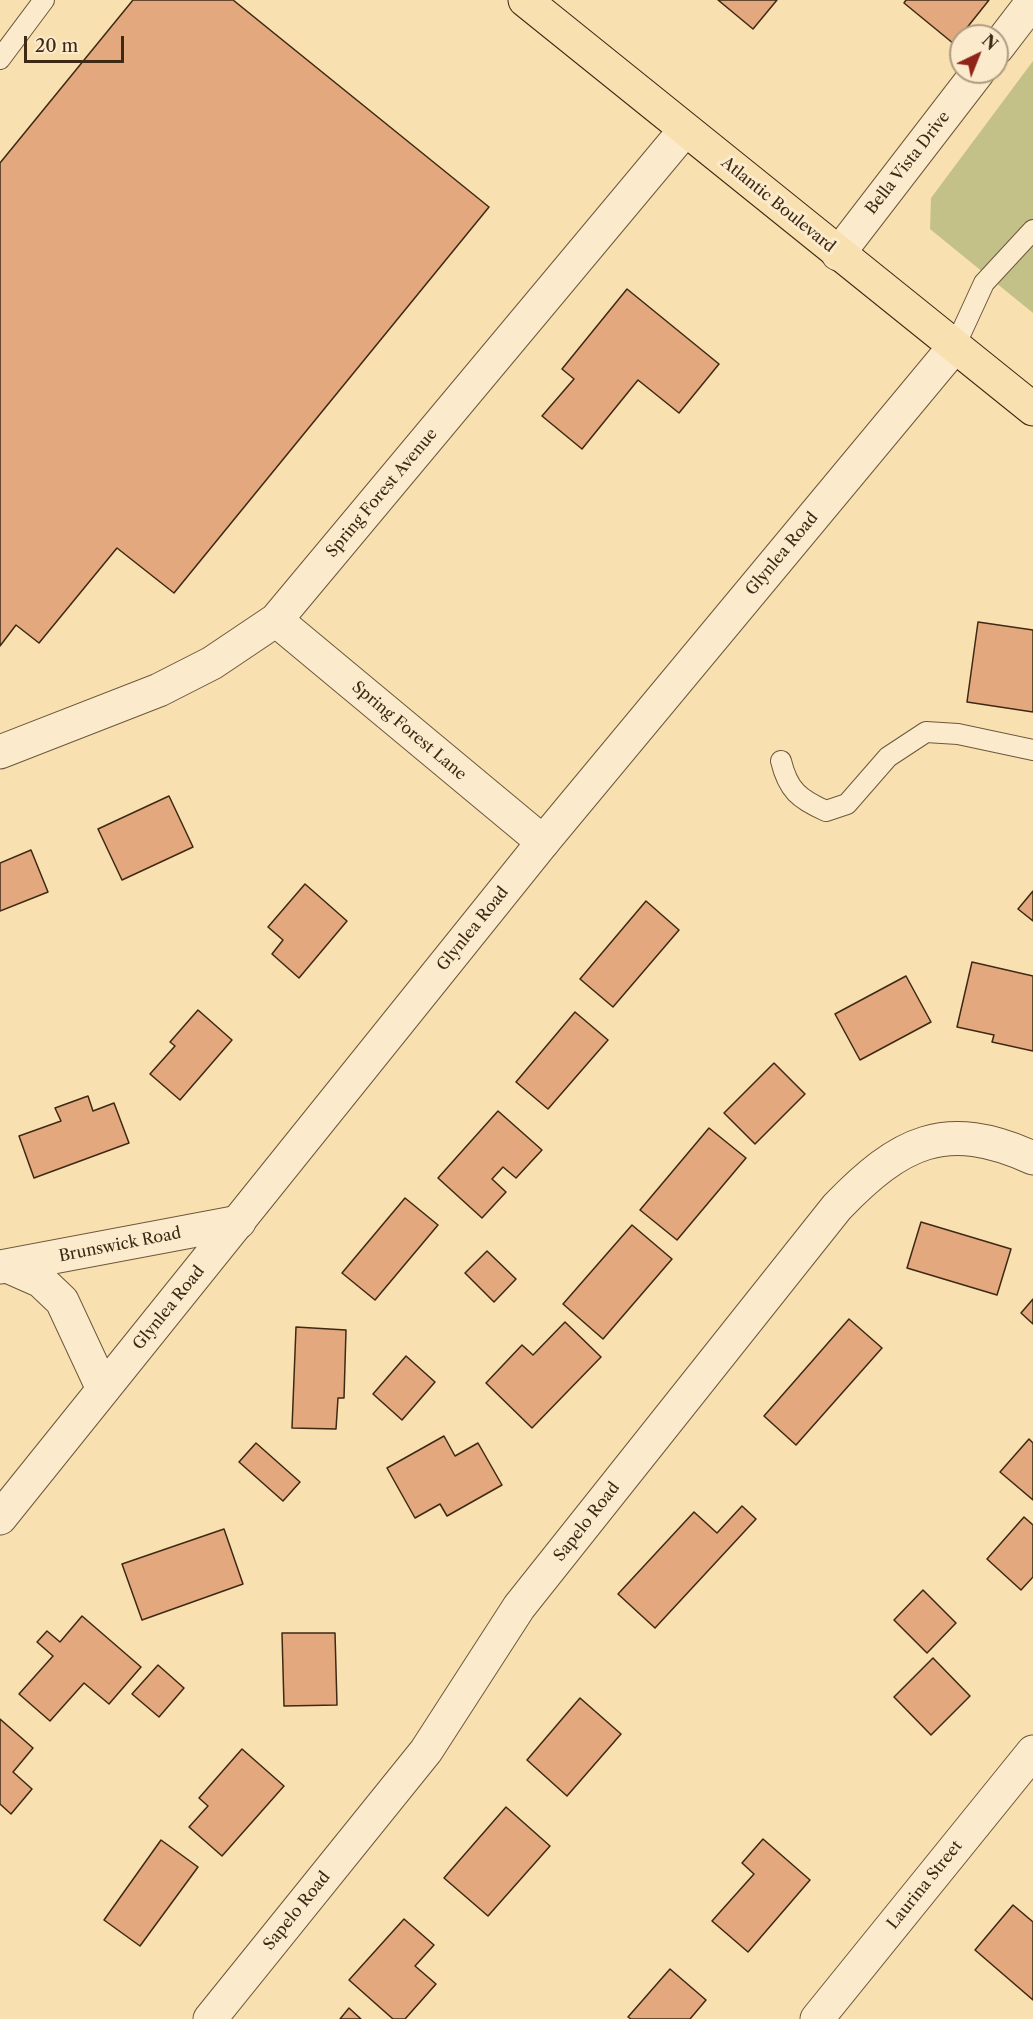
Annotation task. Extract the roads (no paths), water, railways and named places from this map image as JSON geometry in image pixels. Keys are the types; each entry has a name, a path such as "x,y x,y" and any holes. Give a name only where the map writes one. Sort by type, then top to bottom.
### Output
{"main road":[{"name":"Atlantic Boulevard","path":"525,0 1033,409"}],"street":[{"path":"1009,32 1033,1"},
{"name":"Bella Vista Drive","path":"838,254 969,84"},
{"name":"Spring Forest Avenue","path":"0,752 159,690 212,663 276,620 685,130"},
{"name":"Glynlea Road","path":"0,1518 543,842 956,346"},
{"name":"Spring Forest Lane","path":"276,620 543,842"},
{"name":"Sapelo Road","path":"210,2019 426,1751 519,1607 837,1207 886,1161 912,1146 947,1138 978,1139 1005,1145 1033,1158"},
{"name":"Brunswick Road","path":"3,1267 239,1222"},
{"path":"3,1267 41,1281 62,1301 103,1389"},
{"name":"Laurina Street","path":"817,2019 1033,1752"}],"lane":[{"path":"0,59 45,0"},
{"path":"956,346 984,283 1033,230"},
{"path":"782,761 786,781 803,801 826,811 847,804 888,757 926,732 958,734 1033,750"}]}
